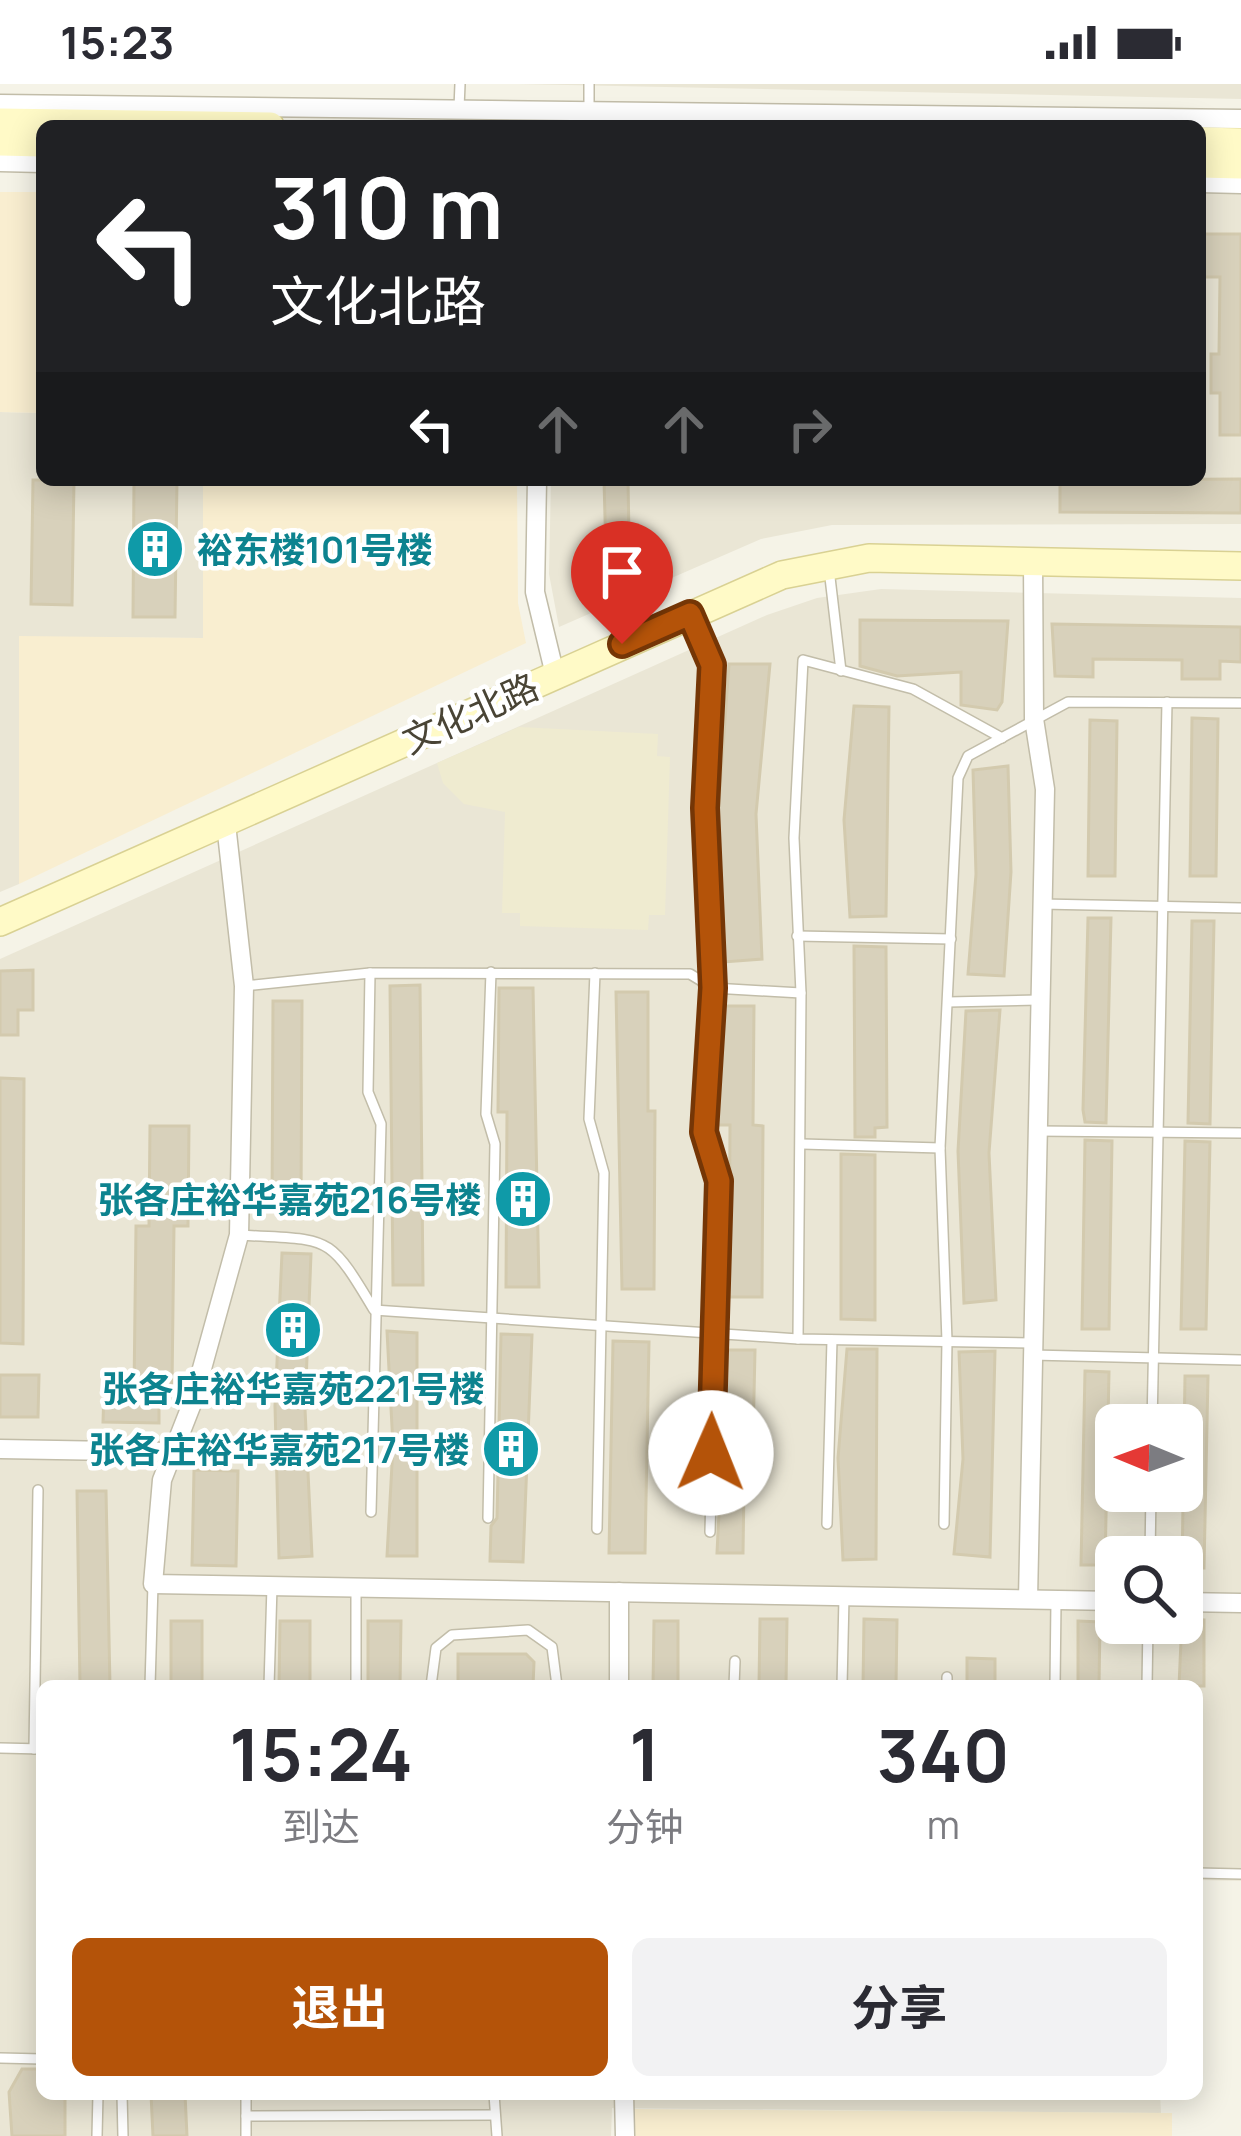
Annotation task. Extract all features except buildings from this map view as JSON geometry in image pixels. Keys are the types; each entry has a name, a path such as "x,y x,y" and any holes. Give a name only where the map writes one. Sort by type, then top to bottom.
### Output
{"street":[{"path":"0,104 1241,119"},
{"path":"0,122 36,123"},
{"path":"1206,141 1241,142"},
{"path":"0,142 36,143"},
{"path":"0,162 36,163"},
{"path":"1206,164 1241,165"},
{"path":"1206,183 1241,184"},
{"path":"537,486 536,592 555,675"},
{"name":"文化北路","path":"0,922 782,575 868,558 1241,566"},
{"path":"1028,1599 1045,789 1034,719 1033,562"},
{"path":"226,824 244,986 239,1235 194,1401 170,1452 153,1584 1095,1601"},
{"path":"0,1450 170,1452"},
{"path":"619,1592 619,1680"},
{"path":"1203,1602 1241,1603"},
{"path":"624,2100 625,2136"}],"lane":[{"path":"460,84 460,108"},
{"path":"589,84 589,110"},
{"path":"828,564 841,671"},
{"path":"690,614 712,665 705,808 713,988 704,1132 719,1181 710,1532"},
{"path":"798,1339 801,993 794,838 803,661 913,689 1002,738"},
{"path":"944,1524 947,1341 940,1148 958,778 968,756 1068,702 1241,703"},
{"path":"1153,1404 1167,702"},
{"path":"1042,904 1241,908"},
{"path":"797,936 951,939"},
{"path":"488,1518 495,1144 486,1114 491,972"},
{"path":"244,986 370,973 690,974 713,988 801,993"},
{"path":"370,973 368,1091 381,1124 371,1513"},
{"path":"595,973 589,1118 604,1173 597,1528"},
{"path":"948,1002 1040,1000"},
{"path":"1037,1131 1241,1133"},
{"path":"802,1144 940,1148"},
{"path":"239,1235 322,1240 345,1262 374,1310"},
{"path":"374,1310 798,1339 947,1341 1154,1358 1241,1360"},
{"path":"827,1524 832,1340"},
{"path":"38,1490 38,1680"},
{"path":"150,1680 153,1584"},
{"path":"269,1680 272,1586"},
{"path":"356,1588 356,1680"},
{"path":"842,1680 844,1597"},
{"path":"1055,1680 1056,1600"},
{"path":"431,1680 433,1657 443,1640 460,1633 528,1630 552,1647 555,1680"},
{"path":"1147,1680 1148,1644"},
{"path":"734,1680 735,1661"},
{"path":"0,1748 36,1749"},
{"path":"1203,1873 1241,1874"},
{"path":"0,2058 36,2059"},
{"path":"97,2136 98,2100"},
{"path":"122,2100 122,2136"},
{"path":"246,2100 246,2136"},
{"path":"494,2100 496,2136"},
{"path":"246,2116 494,2115"}],"shaded area":[{"path":"518,84 1241,84 1241,99"},
{"path":"1206,185 1241,186 1241,524 832,525 761,539 559,627 549,574 551,486 1206,486"},
{"path":"0,192 36,192 36,413 0,412"},
{"path":"0,412 36,413 36,486 203,486 203,638 19,637 19,884 0,892"},
{"path":"203,486 517,486 518,603 526,643 19,884 19,636 203,638"},
{"path":"881,589 1241,598 1241,1881 1203,1880 1203,1680 36,1680 36,2100 1160,2100 1161,2113 612,2108 611,2136 0,2136 0,959 767,615 817,598"},
{"path":"519,727 658,734 657,756 670,757 665,915 649,915 648,930 520,926 520,913 502,913 505,812 464,804 443,783 437,763"},
{"path":"630,2109 1172,2113 1172,2136 630,2136"}],"place":[{"name":"裕东楼101号楼","path":"155,549"},
{"name":"张各庄裕华嘉苑216号楼","path":"523,1199"},
{"name":"张各庄裕华嘉苑221号楼","path":"293,1330"},
{"name":"张各庄裕华嘉苑217号楼","path":"511,1449"}],"route":[{"path":"622,644 690,614 712,665 705,808 713,988 704,1132 719,1181 711,1453"}]}
